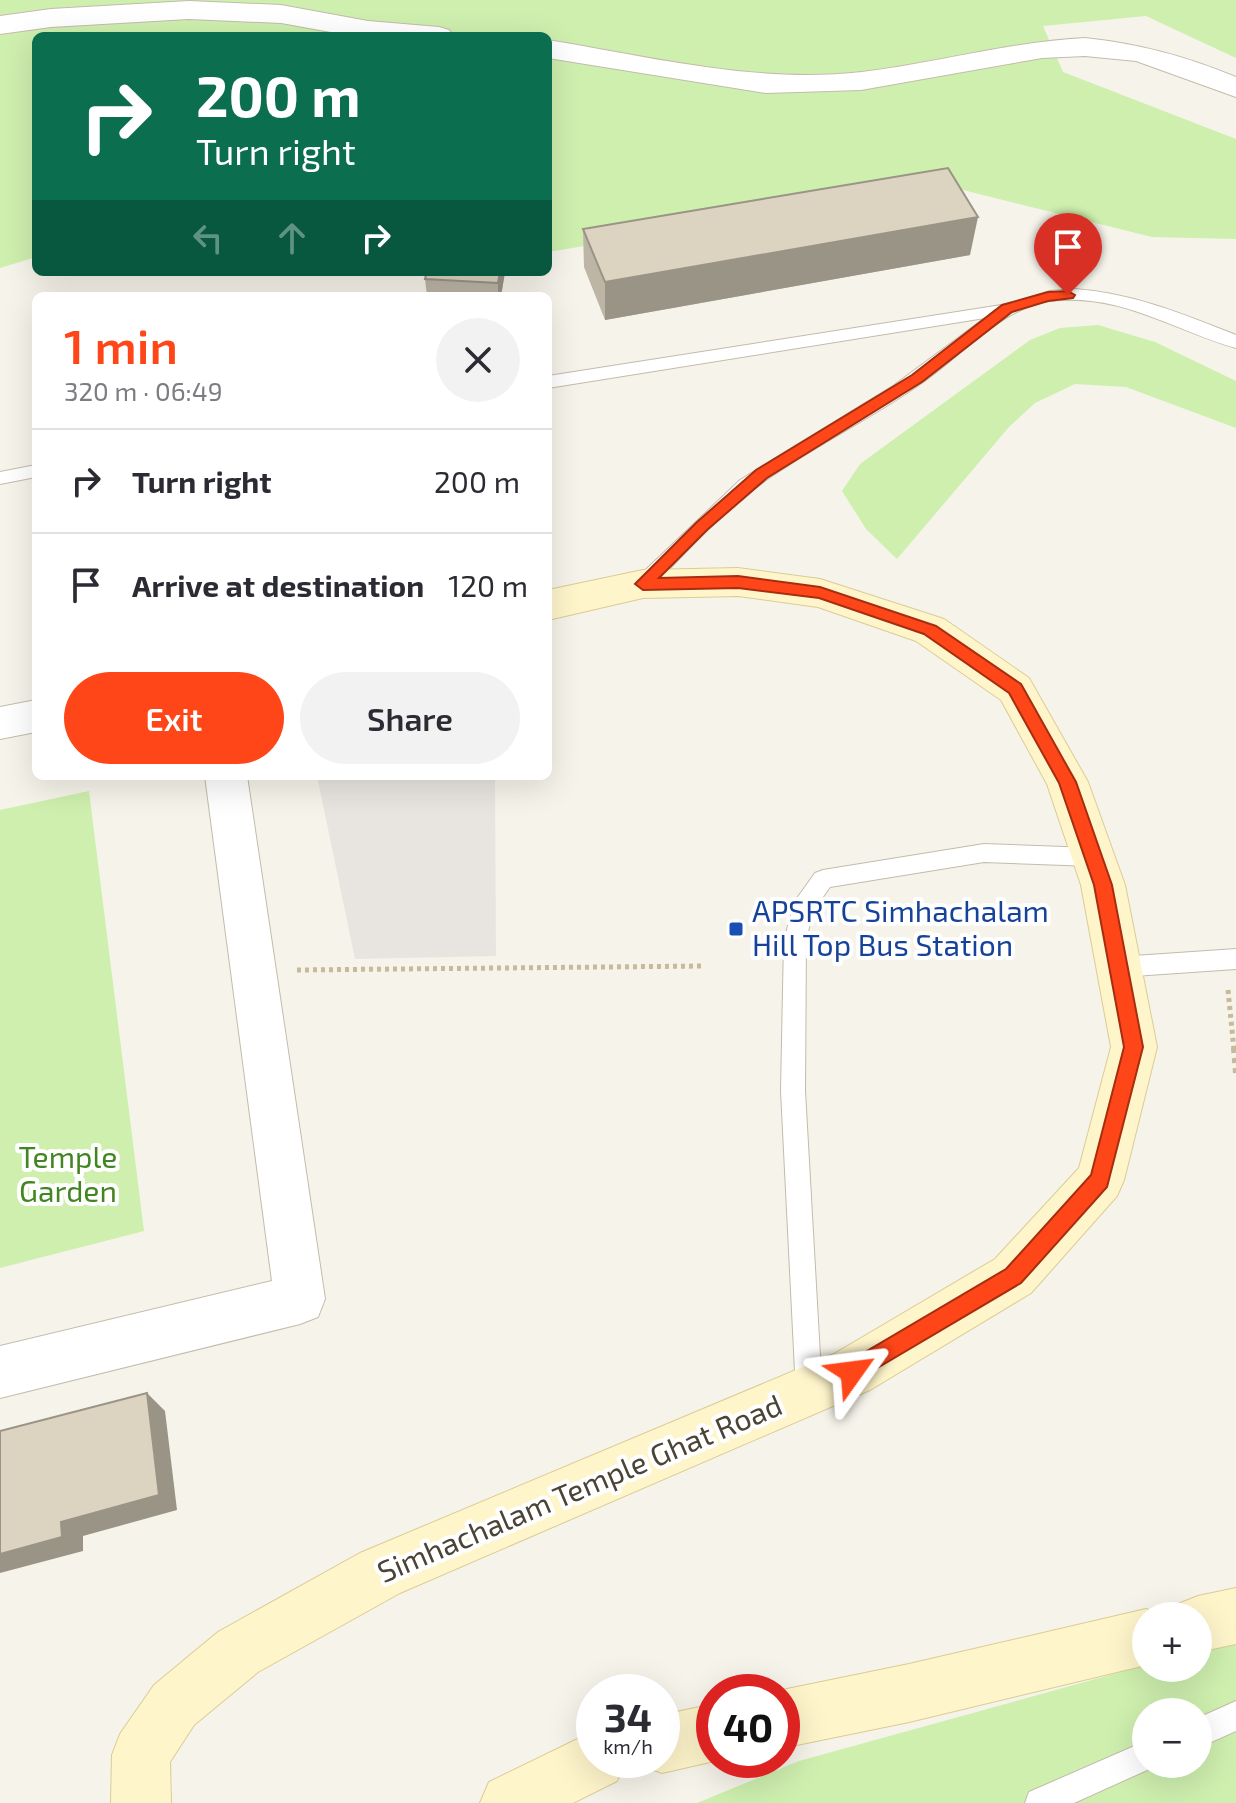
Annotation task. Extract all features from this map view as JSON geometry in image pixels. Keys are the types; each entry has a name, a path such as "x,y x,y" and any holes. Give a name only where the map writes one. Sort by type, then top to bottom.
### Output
{"street":[{"path":"0,25 51,18 189,10 281,14 392,32"},
{"path":"552,50 766,84 861,81 1042,49 1085,47 1139,53 1196,71 1236,88"},
{"name":"Simhachalam Temple Ghat Road","path":"141,1803 141,1755 174,1705 238,1652 380,1573 852,1372 1013,1276 1100,1180 1134,1047 1103,885 1067,782 1015,689 930,630 820,593 738,582 643,584 552,604"},
{"path":"0,723 32,717"},
{"path":"0,1372 300,1299 227,780"},
{"path":"1212,1621 1236,1616"},
{"path":"800,1715 1132,1640"},
{"path":"510,1803 576,1770"}],"lane":[{"path":"552,381 1007,309 1048,296 1087,293 1135,303 1236,342"},
{"path":"643,584 702,526 762,474 917,378 1007,309"},
{"path":"0,478 32,472"},
{"path":"809,1391 793,1091 795,940 803,908 823,879 984,853 1093,857"},
{"path":"1119,967 1231,959"},
{"path":"1212,1727 1236,1716"},
{"path":"1040,1803 1132,1762"}],"path":[{"path":"1231,959 1236,1073"},
{"path":"254,971 704,966"}],"green space":[{"path":"0,0 1236,0 1236,58 1146,16 1043,26 1063,72 1236,139 1236,239 1152,237 947,186 552,251 552,32 32,32 32,258 0,268"},
{"path":"1098,325 1155,342 1236,381 1236,428 1126,387 1075,384 1035,403 1009,427 897,559 866,529 842,491 860,464 1030,340 1060,328"},
{"name":"Temple Garden","path":"89,791 144,1231 0,1268 0,810"},
{"path":"1236,1639 1236,1803 697,1803 758,1778 800,1778 800,1761 1132,1669 1132,1682 1212,1682 1212,1646"}],"shaded area":[{"path":"318,780 495,780 496,956 355,959"}],"building":[{"path":"948,168 978,217 605,282 583,229"},
{"path":"426,276 499,276 498,283 425,279"},
{"path":"147,1393 159,1495 61,1522 62,1537 0,1554 0,1431"}],"place":[{"name":"APSRTC Simhachalam Hill Top Bus Station","path":"736,929"}],"route":[{"path":"852,1372 1013,1276 1100,1180 1134,1047 1103,885 1067,782 1015,689 930,630 820,593 738,582 643,584 702,526 762,474 917,378 975,337 1007,309 1048,296 1068,295"}]}
